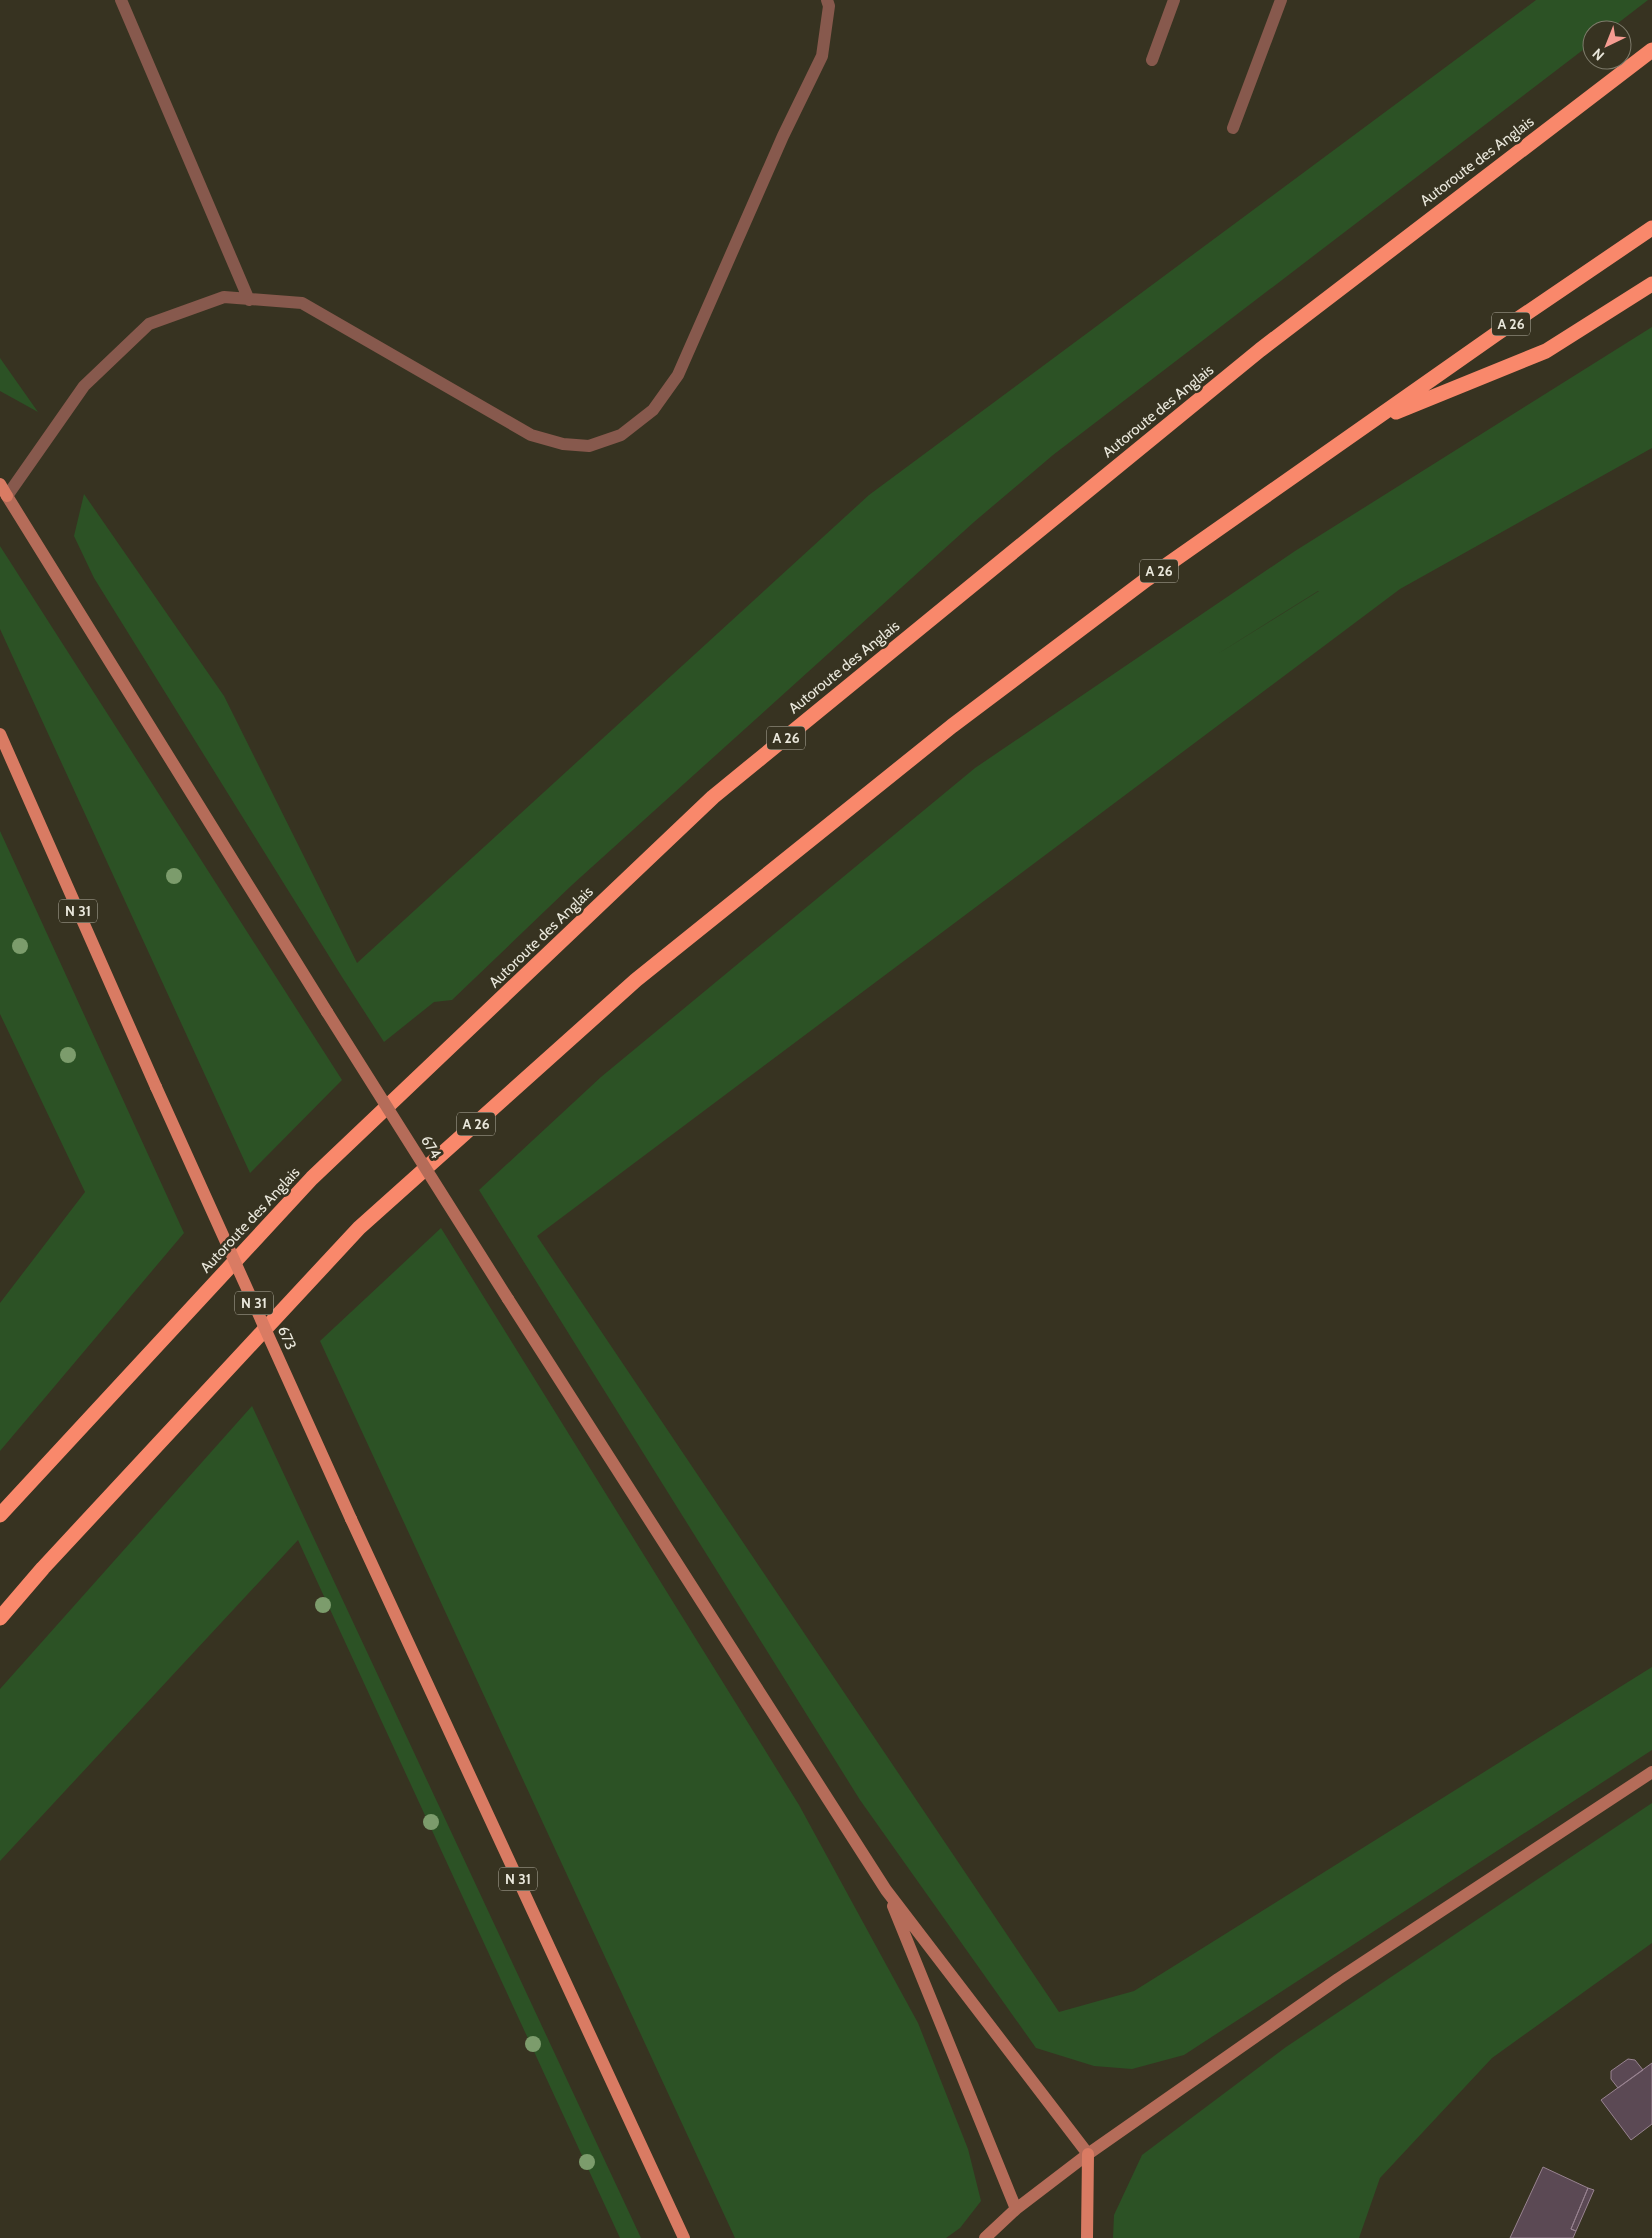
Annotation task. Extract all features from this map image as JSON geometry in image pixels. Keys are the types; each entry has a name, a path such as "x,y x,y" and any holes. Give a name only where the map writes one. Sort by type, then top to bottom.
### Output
{"highway":[{"name":"Autoroute des Anglais","path":"0,1515 312,1178 714,797 1260,350 1652,50"},
{"name":"A 26","path":"0,1618 43,1568 359,1228 636,980 952,726 1147,579 1496,334 1652,228"},
{"path":"1371,422 1546,351 1652,284"}],"main road":[{"path":"0,484 7,496"},
{"name":"673","path":"0,734 156,1087 351,1519 684,2238"},
{"path":"1087,2238 1088,2154"}],"street":[{"path":"121,0 249,300"},
{"path":"7,496 84,386 149,324 224,298 302,303 531,435 563,444 589,446 621,435 653,410 678,375 783,136 822,56 829,6 827,0"},
{"path":"1152,60 1174,0"},
{"path":"1233,128 1281,0"},
{"name":"674","path":"7,496 327,1012 886,1890"},
{"path":"985,2238 1016,2209 1088,2154 1338,1979 1652,1772"},
{"path":"886,1890 1088,2154"},
{"path":"886,1890 1016,2209"}],"green space":[{"path":"1536,0 1648,0 1622,20 1582,20 1582,51 1053,455 974,522 572,885 452,1000 434,1002 384,1042 94,578 74,536 84,494 224,696 357,963 869,495"},
{"path":"1652,327 1652,448 1400,589 537,1236 1059,2012 1134,1991 1652,1667 1652,1750 1184,2055 1132,2069 1094,2066 1036,2048 860,1800 479,1190 601,1077 975,768 1295,551","holes":["1318,591 1319,591 1216,655"]},
{"path":"0,358 38,412 0,391"},
{"path":"0,546 342,1080 250,1173 0,629"},
{"path":"0,831 184,1233 0,1451 0,1303 85,1192 0,1014"},
{"path":"441,1228 799,1805 918,2023 968,2149 981,2201 960,2228 946,2238 735,2238 320,1341"},
{"path":"252,1406 641,2238 620,2238 298,1540 0,1861 0,1689"},
{"path":"1652,1803 1652,1943 1492,2058 1380,2178 1359,2238 1113,2238 1114,2215 1142,2155 1286,2047"}],"building":[{"path":"1628,2059 1635,2060 1643,2070 1618,2088 1611,2079 1611,2071"},
{"path":"1652,2063 1652,2124 1631,2140 1601,2100"},
{"path":"1543,2167 1588,2188 1571,2229 1576,2231 1573,2238 1510,2238"},
{"path":"1588,2188 1594,2190 1576,2231 1571,2229"}]}
